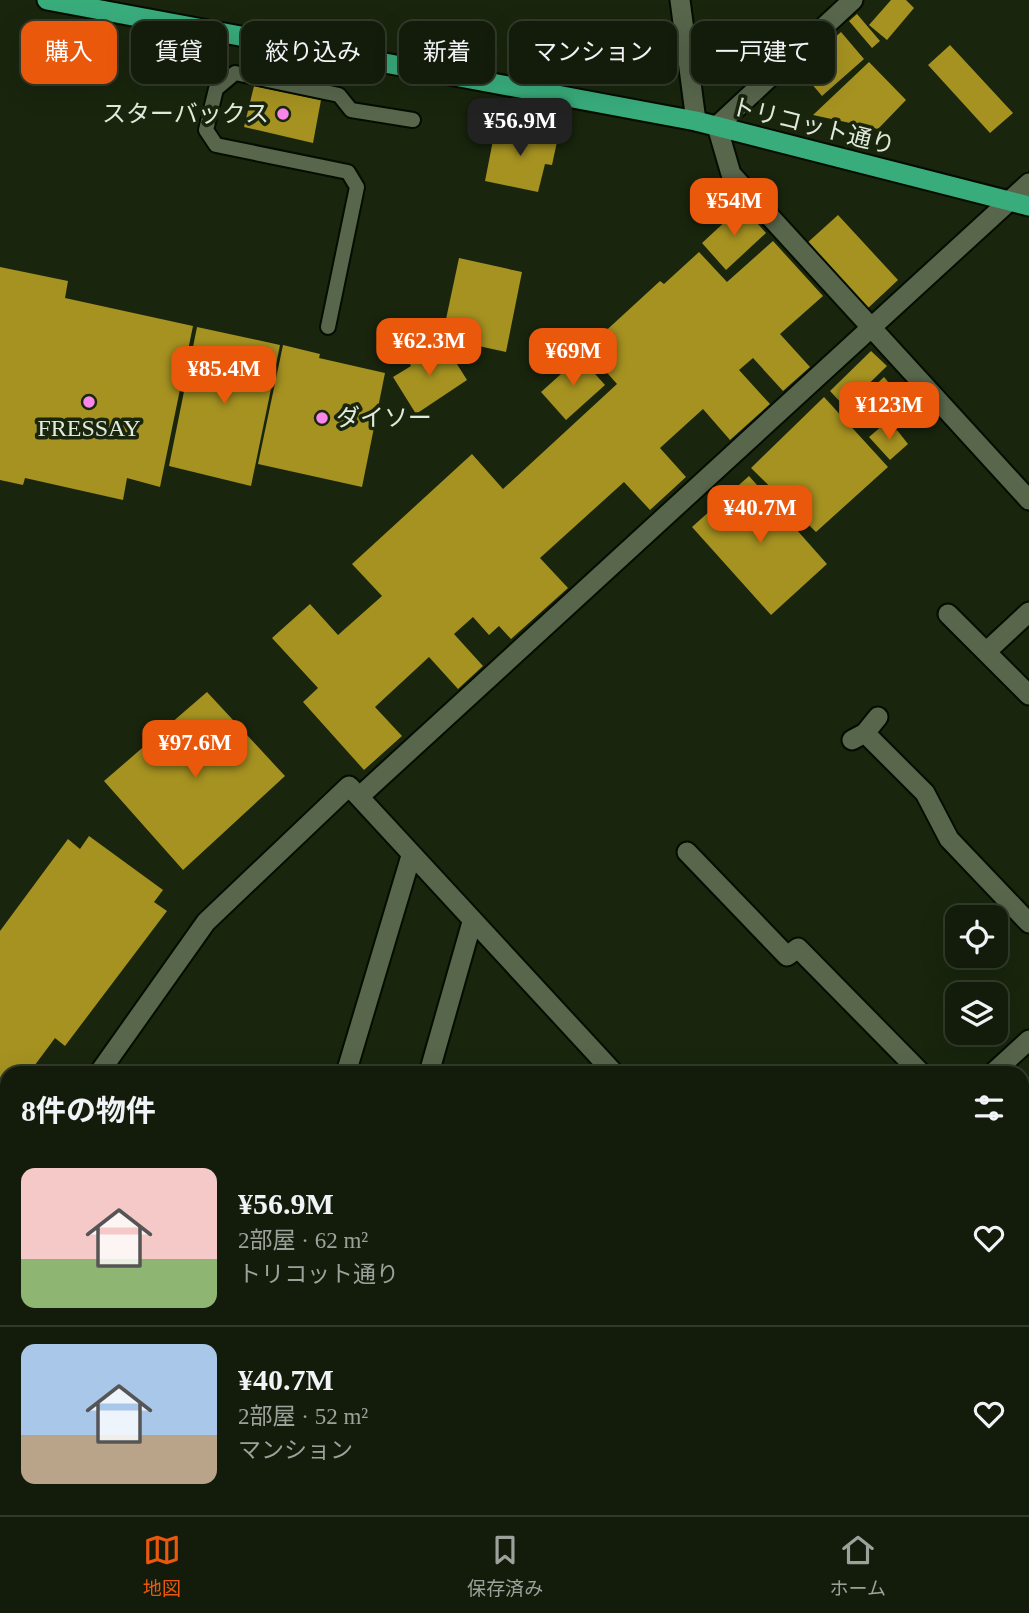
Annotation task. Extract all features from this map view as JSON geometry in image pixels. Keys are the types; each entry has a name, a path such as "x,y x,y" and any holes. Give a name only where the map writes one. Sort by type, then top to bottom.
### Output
{"highway":[{"name":"トリコット通り","path":"47,0 696,121 1029,206"}],"street":[{"path":"680,0 696,121"},
{"path":"853,0 717,126 731,174 1029,500"},
{"path":"360,796 1029,183"},
{"path":"986,652 1029,612"},
{"path":"948,614 1029,695"},
{"path":"878,717 858,736 925,793 949,839 1029,923"},
{"path":"104,1066 206,922 349,786 607,1066"},
{"path":"687,852 787,956 799,948 914,1066"},
{"path":"348,1066 411,856"},
{"path":"431,1066 472,922"},
{"path":"1001,1066 1029,1040"}],"lane":[{"path":"328,327 358,187 348,172 216,145 206,130 216,89 235,73 340,95 351,110 413,120"}],"building":[{"path":"891,0 906,0 914,8 887,40 869,25"},
{"path":"857,14 880,41 872,48 849,21"},
{"path":"841,32 864,59 822,96 812,84 835,84 835,37"},
{"path":"950,45 1013,113 990,133 928,65"},
{"path":"869,62 906,100 878,129 813,115"},
{"name":"スターバックス","path":"254,86 321,100 313,143 244,127"},
{"path":"496,125 558,137 552,165 545,164 538,192 485,181"},
{"path":"742,206 766,233 726,270 702,243"},
{"path":"838,215 898,280 867,309 806,244"},
{"path":"773,241 823,296 780,334 810,367 783,391 753,358 739,370 770,404 730,440 703,409 660,448 686,477 650,510 624,482 540,558 568,588 511,639 499,626 489,635 473,617 454,634 483,666 458,689 429,657 375,707 402,736 364,770 303,702 318,688 272,638 310,604 338,635 382,596 352,564 472,454 503,489 617,384 586,349 660,281 664,284 699,252 727,282"},
{"path":"459,258 522,272 506,352 442,338"},
{"name":"FRESSAY","path":"0,267 68,281 65,298 193,326 160,487 127,478 123,500 25,478 23,485 0,480"},
{"path":"197,327 280,345 251,486 169,466"},
{"name":"ダイソー","path":"283,345 320,354 319,358 385,373 362,487 258,464"},
{"path":"445,345 467,380 416,414 393,377 411,366 408,360 421,351 425,356"},
{"path":"871,351 887,366 845,407 830,391"},
{"path":"580,357 605,385 566,420 541,392"},
{"path":"884,377 911,410 893,428 865,395"},
{"path":"824,397 888,467 816,532 751,468"},
{"path":"883,425 891,435 897,430 908,444 890,460 869,437"},
{"path":"749,476 827,564 771,615 692,527"},
{"path":"207,692 285,776 183,870 104,781"},
{"path":"89,836 163,890 154,902 167,911 65,1046 55,1038 34,1066 0,1066 0,931 68,839 80,849"}],"place":[{"name":"スターバックス","path":"283,114"},
{"name":"FRESSAY","path":"89,402"},
{"name":"ダイソー","path":"322,418"}]}
